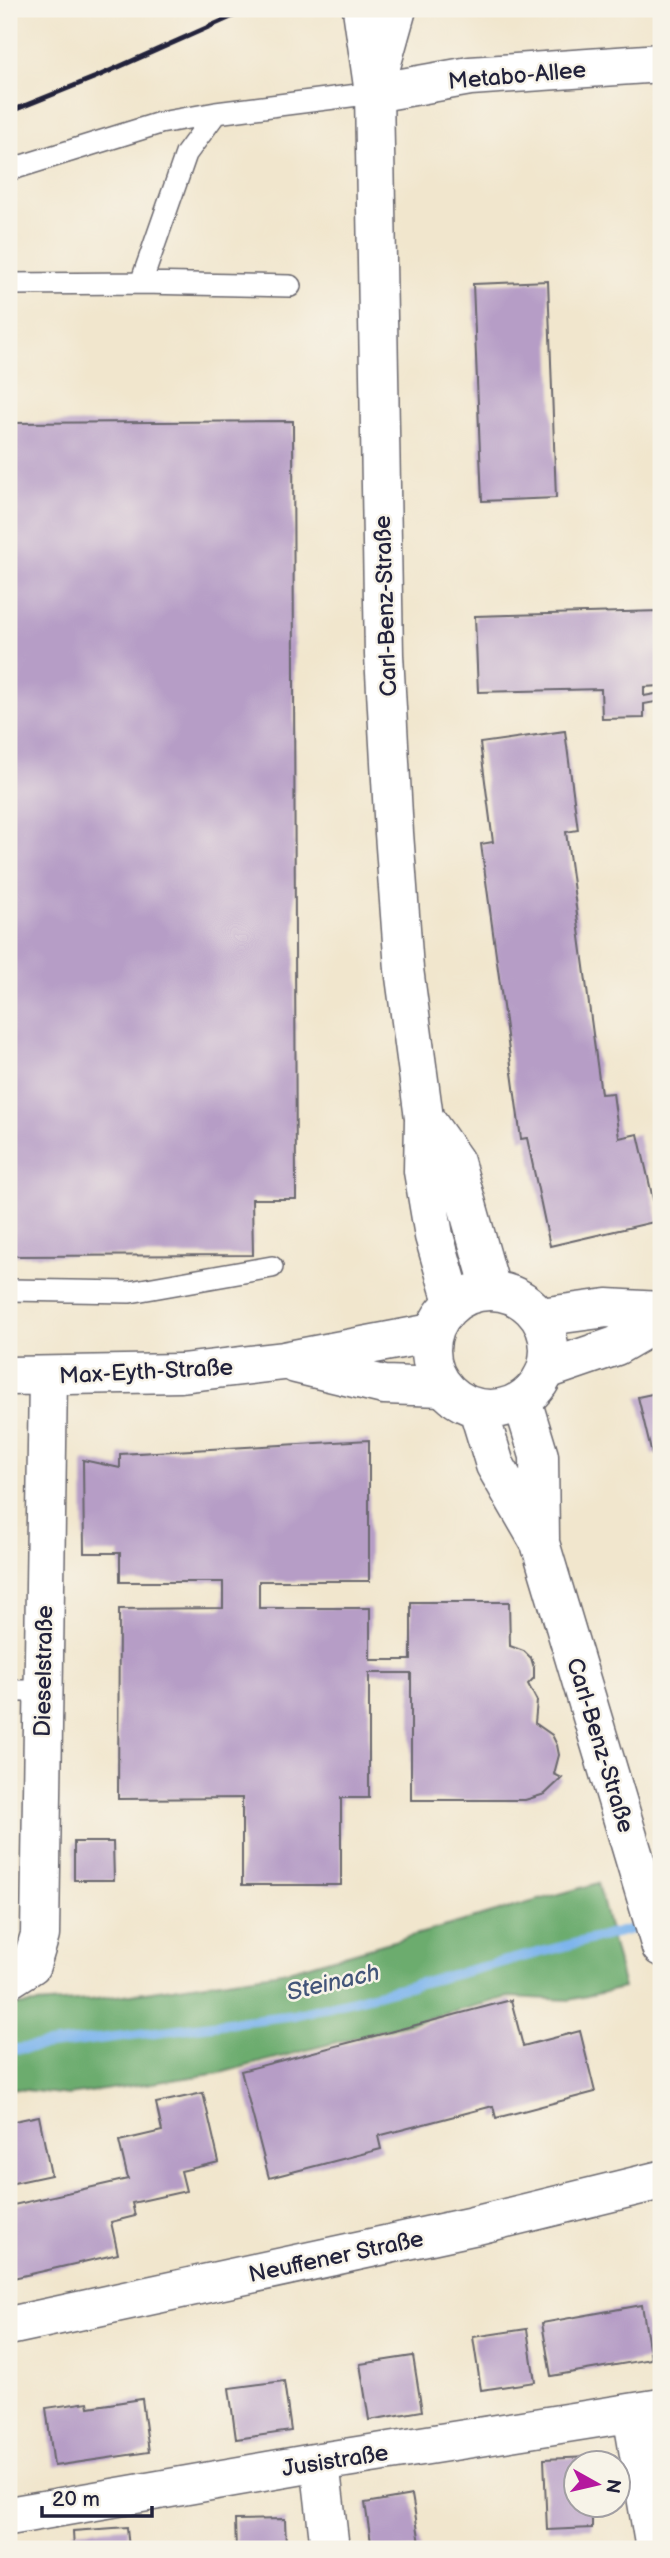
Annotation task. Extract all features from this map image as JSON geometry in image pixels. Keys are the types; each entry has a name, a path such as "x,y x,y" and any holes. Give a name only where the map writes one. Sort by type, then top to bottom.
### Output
{"street":[{"path":"362,9 373,93"},
{"path":"373,93 397,9"},
{"name":"Metabo-Allee","path":"373,93 470,76 661,63"},
{"name":"Carl-Benz-Straße","path":"373,93 384,655 404,969 424,1118 423,1171 434,1236 453,1302"},
{"name":"Carl-Benz-Straße","path":"424,1118 455,1162 491,1289"},
{"path":"491,1289 519,1297 540,1317 549,1342 546,1370 537,1387 522,1400 501,1409 478,1409 458,1401 443,1387 431,1361 432,1333 440,1316 453,1302 471,1292 491,1289"},
{"path":"540,1317 607,1308 661,1311"},
{"path":"546,1370 616,1346 661,1321"},
{"name":"Max-Eyth-Straße","path":"9,1376 181,1373 284,1361 432,1333"},
{"name":"Max-Eyth-Straße","path":"284,1361 384,1385 443,1387"},
{"name":"Dieselstraße","path":"20,1972 40,1935 26,1691 48,1376"},
{"name":"Carl-Benz-Straße","path":"522,1400 539,1456 540,1543"},
{"name":"Carl-Benz-Straße","path":"478,1409 495,1465 540,1543 635,1852 661,1947"},
{"name":"Neuffener Straße","path":"9,2326 473,2226 661,2180"},
{"path":"647,2411 654,2549"},
{"name":"Jusistraße","path":"9,2516 320,2462 647,2411"},
{"path":"320,2462 330,2549"}],"lane":[{"path":"9,170 160,123 373,93"},
{"path":"141,284 186,154 216,113"},
{"path":"9,284 290,286"},
{"path":"9,1290 130,1292 272,1267"}],"green space":[{"path":"598,1883 624,1988 569,2000 509,1997 220,2073 69,2095 9,2088 9,2006 90,2000 288,1971"}],"building":[{"path":"548,281 556,498 482,501 473,284"},
{"path":"293,421 296,1199 252,1199 253,1255 9,1256 9,423"},
{"path":"661,611 661,686 644,687 644,696 661,693 661,701 644,704 644,718 602,719 601,689 478,692 475,616"},
{"path":"565,731 578,830 566,832 601,1094 613,1093 619,1138 638,1134 658,1221 550,1246 527,1138 521,1139 481,844 493,842 480,743"},
{"path":"661,1392 661,1453 652,1455 638,1397"},
{"path":"369,1440 369,1581 259,1581 259,1608 370,1608 370,1660 411,1660 411,1602 509,1602 510,1646 524,1651 531,1658 534,1678 528,1684 537,1701 535,1723 552,1735 557,1745 559,1755 554,1774 562,1778 545,1794 525,1800 411,1800 411,1673 369,1673 369,1798 341,1798 341,1885 242,1885 242,1798 118,1799 119,1609 223,1608 223,1582 120,1582 120,1553 84,1553 83,1460 120,1468 120,1454"},
{"path":"74,1842 113,1842 114,1880 74,1880"},
{"path":"511,2000 523,2046 580,2031 595,2092 496,2118 493,2106 378,2136 381,2149 269,2178 241,2071"},
{"path":"203,2093 219,2162 181,2171 186,2191 132,2203 135,2216 111,2222 118,2254 9,2279 9,2206 128,2179 119,2141 162,2131 156,2103"},
{"path":"39,2116 51,2175 9,2184 9,2122"},
{"path":"642,2305 651,2359 551,2376 542,2323"},
{"path":"527,2329 535,2382 481,2390 473,2337"},
{"path":"413,2356 422,2411 369,2420 360,2364"},
{"path":"284,2381 291,2431 236,2439 229,2388"},
{"path":"142,2399 149,2452 54,2466 46,2408 88,2402 89,2407"},
{"path":"562,2458 562,2520 592,2520 592,2528 547,2530 544,2459"},
{"path":"412,2495 421,2549 372,2549 365,2503"},
{"path":"285,2519 286,2549 236,2549 235,2520"},
{"path":"127,2527 129,2549 74,2549 73,2531"}],"waterway":[{"name":"Steinach","path":"9,2050 294,2015 648,1925"}],"railway":[{"path":"9,112 96,77 249,9"}]}
